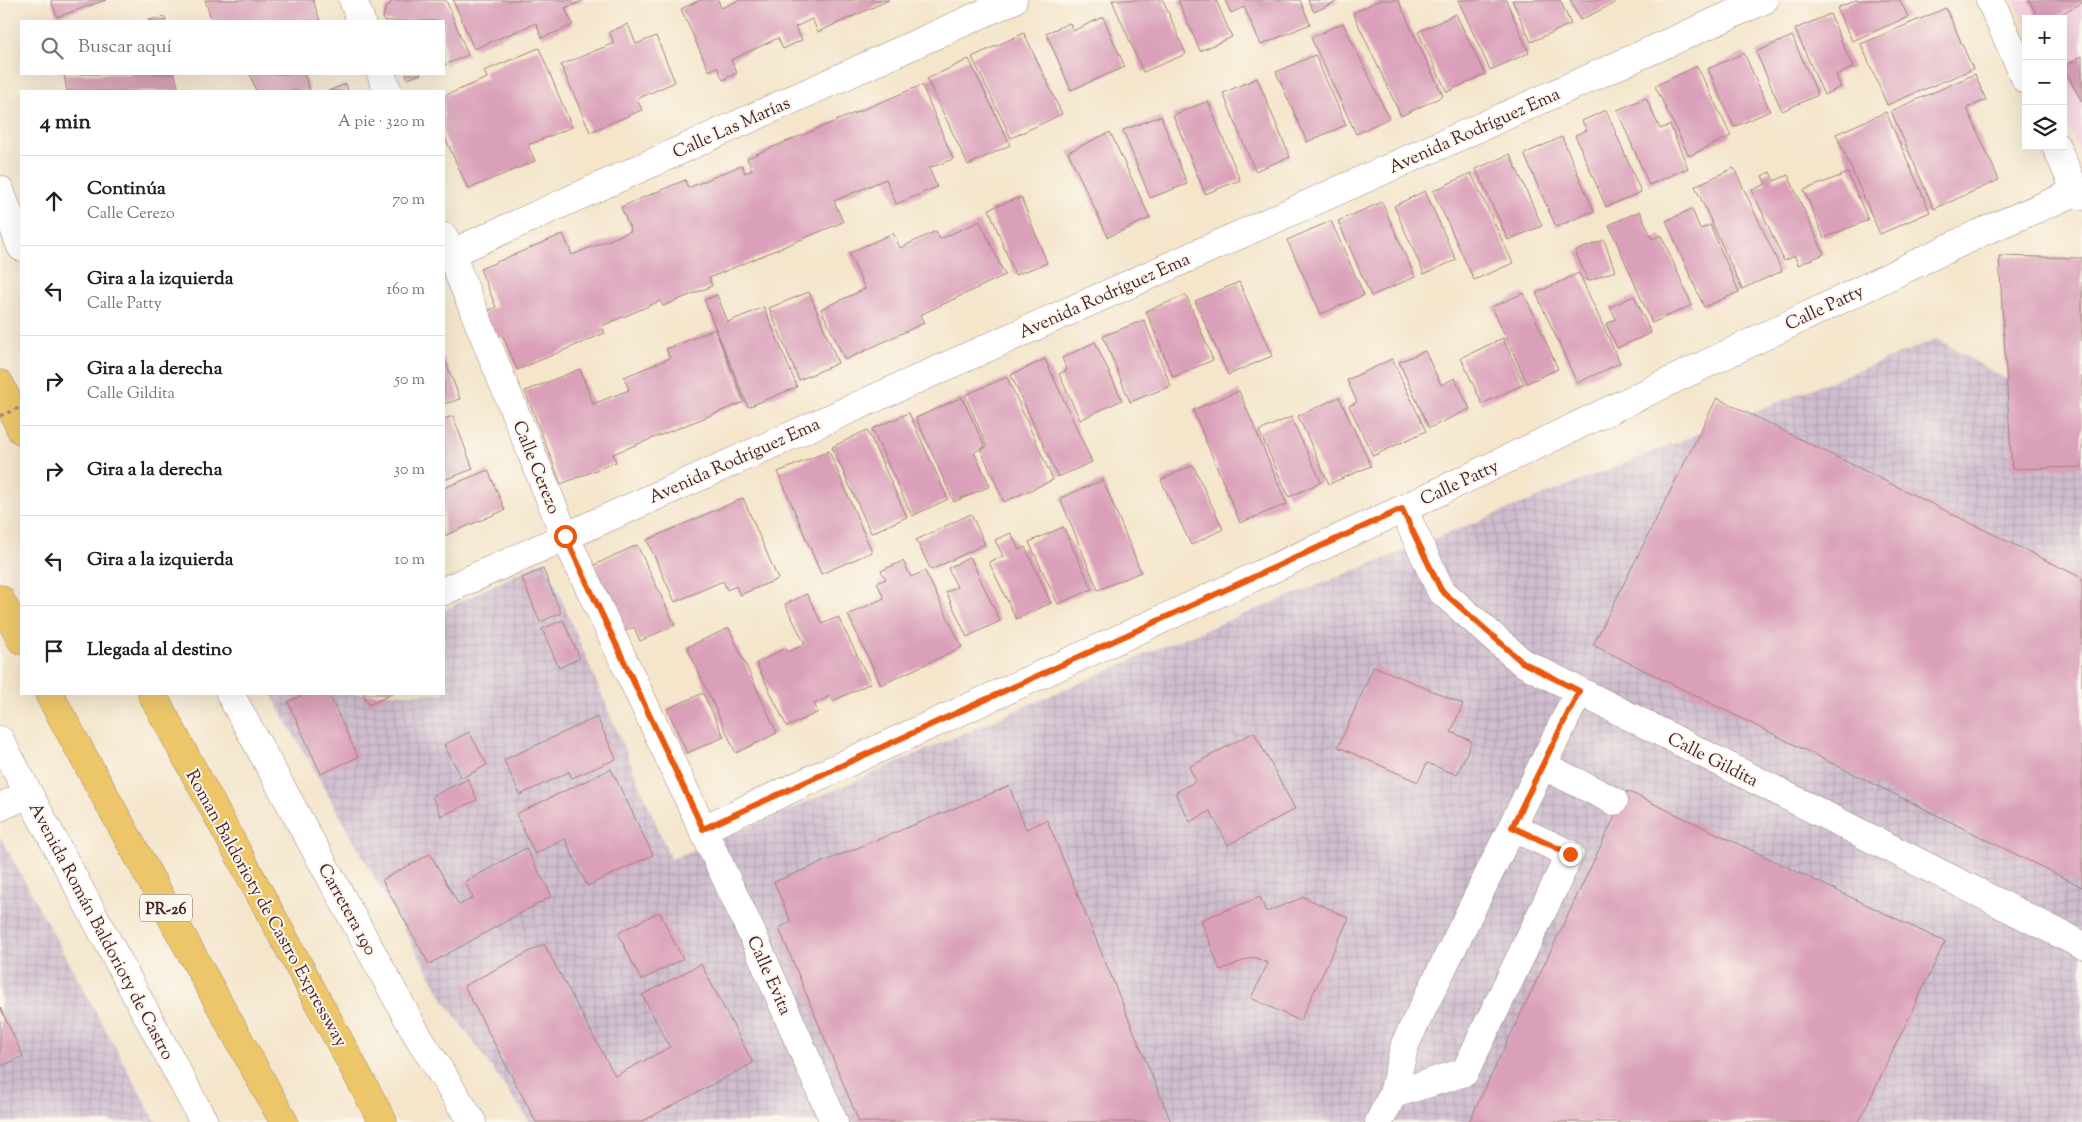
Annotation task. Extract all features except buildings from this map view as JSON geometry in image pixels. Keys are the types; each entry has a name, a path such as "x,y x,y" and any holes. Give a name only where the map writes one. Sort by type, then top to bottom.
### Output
{"highway":[{"path":"0,384 20,428"},
{"path":"0,599 20,638"},
{"name":"PR-26","path":"50,695 284,1122"},
{"name":"Roman Baldorioty de Castro Expressway","path":"153,695 383,1122"}],"street":[{"path":"353,0 361,20"},
{"name":"Calle Las Marías","path":"447,246 1013,0"},
{"name":"Avenida Rodríguez Ema","path":"445,591 1764,0"},
{"path":"1990,0 2022,71"},
{"path":"381,75 388,90"},
{"path":"2058,150 2079,194"},
{"path":"0,190 20,244"},
{"name":"Calle Patty","path":"703,829 1402,509 1980,233 2079,194"},
{"name":"Calle Cerezo","path":"447,246 565,536 703,829"},
{"name":"Calle Gildita","path":"1402,509 1441,590 1522,662 2082,945"},
{"path":"1380,1122 1393,1094 1405,1044 1579,691"},
{"name":"Carretera 190","path":"231,695 416,1033 472,1122"},
{"name":"Avenida Román Baldorioty de Castro","path":"0,740 204,1122"},
{"path":"1542,765 1614,801"},
{"path":"0,807 28,794"},
{"path":"1393,1094 1464,1072 1570,854 1512,827"},
{"name":"Calle Evita","path":"703,829 754,938 834,1122"}],"path":[{"path":"0,416 20,407"}],"shaded area":[{"path":"2014,0 2082,0 2082,157 2067,123 2067,15 2022,15 2022,18"},
{"path":"1937,339 2082,424 2082,1122 530,1122 445,1002 272,695 445,695 445,610 545,560 671,859 775,816 1159,648"},
{"path":"0,836 156,1122 0,1122"}],"route":[{"path":"565,536 703,829 1402,509 1441,590 1522,662 1579,691 1512,827 1570,854"}]}
